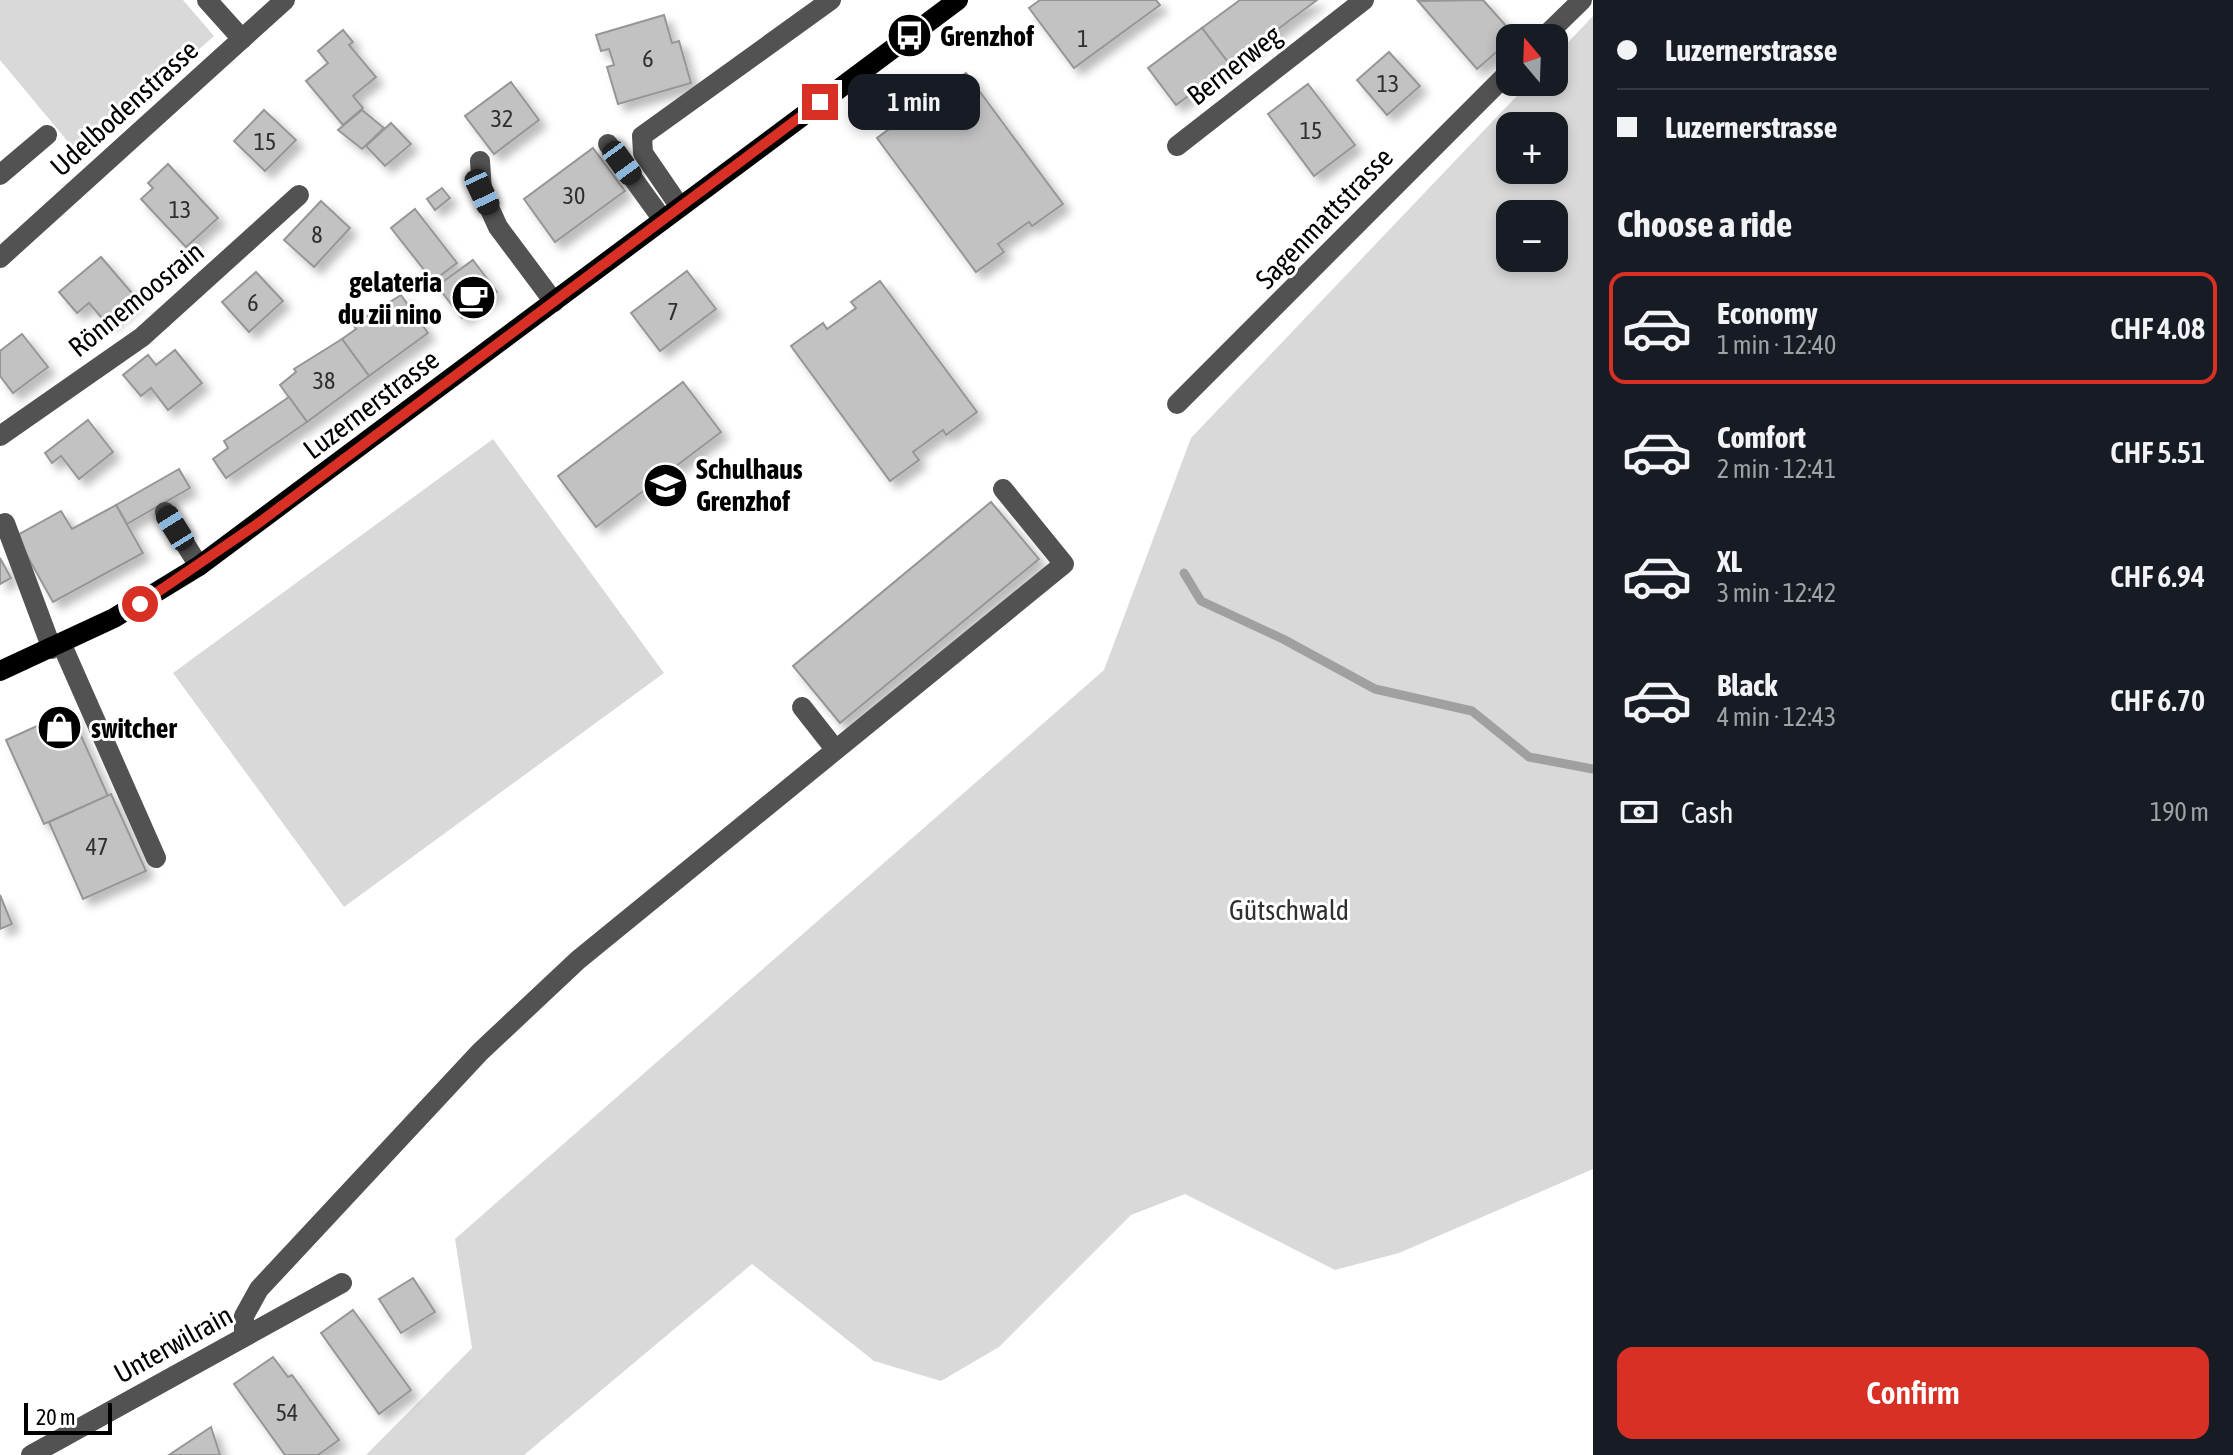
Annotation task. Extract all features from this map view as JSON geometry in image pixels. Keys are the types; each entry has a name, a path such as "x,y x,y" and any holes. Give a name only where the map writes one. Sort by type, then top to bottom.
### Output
{"main road":[{"name":"Luzernerstrasse","path":"0,671 57,647 140,604 199,566 958,0"}],"street":[{"path":"207,0 242,39"},
{"name":"Udelbodenstrasse","path":"3,248 285,0"},
{"path":"680,207 643,153 642,136 831,0"},
{"name":"Bernerweg","path":"1177,146 1364,0"},
{"path":"1557,24 1582,0"},
{"name":"Sagenmattstrasse","path":"1177,404 1496,85"},
{"path":"0,175 47,135"},
{"path":"608,144 663,220"},
{"path":"480,161 482,192 498,227 554,302"},
{"name":"Rönnemoosrain","path":"0,436 142,337 299,195"},
{"path":"244,1337 244,1316 259,1289 480,1052 637,908 1064,564 1003,489"},
{"path":"165,512 199,566"},
{"path":"5,523 57,647 156,858"},
{"path":"802,707 835,749"},
{"name":"Unterwilrain","path":"31,1455 342,1283"}],"green space":[{"path":"0,0 183,0 214,36 79,155 0,60"},
{"name":"Gütschwald","path":"1593,16 1593,1169 1399,1253 1335,1270 1185,1194 1131,1215 999,1347 941,1381 874,1361 752,1264 524,1455 366,1455 472,1348 455,1239 1104,670 1191,438 1496,118 1496,184 1568,184 1568,112 1501,112 1517,96 1568,96 1568,42"},
{"path":"493,439 664,673 344,907 173,673"}],"building":[{"path":"1040,0 1156,0 1160,5 1074,68 1029,8"},
{"path":"1240,0 1317,0 1230,65 1202,28"},
{"path":"1483,0 1504,24 1496,24 1496,52 1477,69 1418,1"},
{"path":"664,15 672,43 679,41 691,83 618,104 607,67 614,65 609,49 601,51 596,35"},
{"path":"1202,28 1230,65 1176,105 1148,68"},
{"path":"343,30 353,42 349,45 376,77 353,96 363,108 343,125 306,81 328,63 318,51"},
{"path":"1389,52 1420,86 1387,115 1357,80"},
{"path":"966,73 1063,204 1032,226 1029,222 998,244 1004,252 976,272 877,138 908,115 913,121 941,100 937,94"},
{"path":"511,82 539,120 494,154 465,116"},
{"path":"1308,84 1355,145 1314,176 1268,114"},
{"path":"264,110 296,140 265,171 234,141"},
{"path":"362,110 384,128 362,149 338,130"},
{"path":"391,123 411,144 385,166 366,146"},
{"path":"593,148 625,191 555,242 524,199"},
{"path":"168,164 218,218 186,247 141,199 153,188 148,183"},
{"path":"442,188 450,198 435,210 427,199"},
{"path":"321,201 350,228 314,267 284,240"},
{"path":"415,209 457,263 433,281 391,228"},
{"path":"101,257 137,299 107,324 89,303 77,313 59,292"},
{"path":"473,260 497,292 462,318 437,286"},
{"path":"687,271 716,309 660,351 631,313"},
{"path":"256,272 283,301 249,332 222,302"},
{"path":"880,281 977,412 946,435 943,430 913,452 919,460 890,481 791,346 823,323 827,329 856,308 851,302"},
{"path":"401,295 428,333 369,376 342,339 356,329 353,325"},
{"path":"22,334 48,367 13,393 0,376 0,351"},
{"path":"342,339 369,376 307,422 280,385 296,372 294,369"},
{"path":"175,350 202,383 168,410 151,388 141,396 123,375 148,355 156,365"},
{"path":"683,382 721,432 596,527 558,476"},
{"path":"289,397 307,422 226,478 213,459 228,448 224,441"},
{"path":"88,420 113,452 79,479 61,456 52,463 45,453"},
{"path":"179,469 190,488 127,524 116,505"},
{"path":"991,502 1039,559 840,723 793,666"},
{"path":"116,505 143,553 53,602 16,536 61,511 72,529"},
{"path":"0,558 11,578 0,584"},
{"path":"70,711 108,796 44,824 6,740"},
{"path":"111,794 146,871 83,899 49,822"},
{"path":"0,895 12,924 0,929"},
{"path":"413,1278 435,1312 401,1333 379,1299"},
{"path":"353,1310 411,1390 379,1414 321,1333"},
{"path":"273,1357 288,1377 292,1375 339,1440 318,1455 285,1455 234,1384"},
{"path":"211,1427 220,1455 169,1455"}],"waterway":[{"path":"1184,573 1201,601 1283,639 1375,689 1472,711 1529,757 1593,769"}],"place":[{"name":"Grenzhof","path":"909,36"},
{"name":"gelateria du zii nino","path":"473,298"},
{"name":"Schulhaus Grenzhof","path":"665,485"},
{"name":"switcher","path":"60,728"}],"route":[{"path":"140,604 260,522 820,102"}]}
